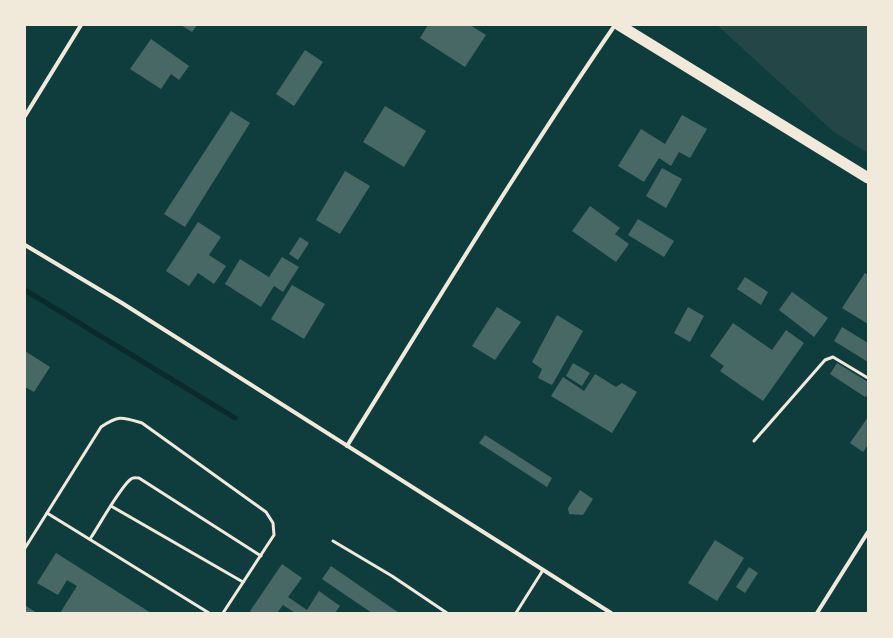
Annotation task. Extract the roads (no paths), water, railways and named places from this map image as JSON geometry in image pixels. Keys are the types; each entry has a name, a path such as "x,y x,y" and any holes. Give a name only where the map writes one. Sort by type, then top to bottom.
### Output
{"highway":[{"path":"619,25 868,178"}],"street":[{"path":"25,116 81,25"},
{"path":"347,446 464,257 585,68 615,25"},
{"path":"25,246 122,303 611,613"},
{"path":"817,613 868,532"}],"lane":[{"path":"754,441 825,360 833,357 868,378"},
{"path":"25,548 101,427 113,419 126,418 142,423 266,512 273,523 274,535 223,613"},
{"path":"90,539 129,480 140,478 261,556"},
{"path":"111,506 243,582"},
{"path":"47,513 209,613"},
{"path":"334,541 392,576 448,613"},
{"path":"516,613 543,570"}],"waterway":[{"path":"25,290 235,418"}]}
